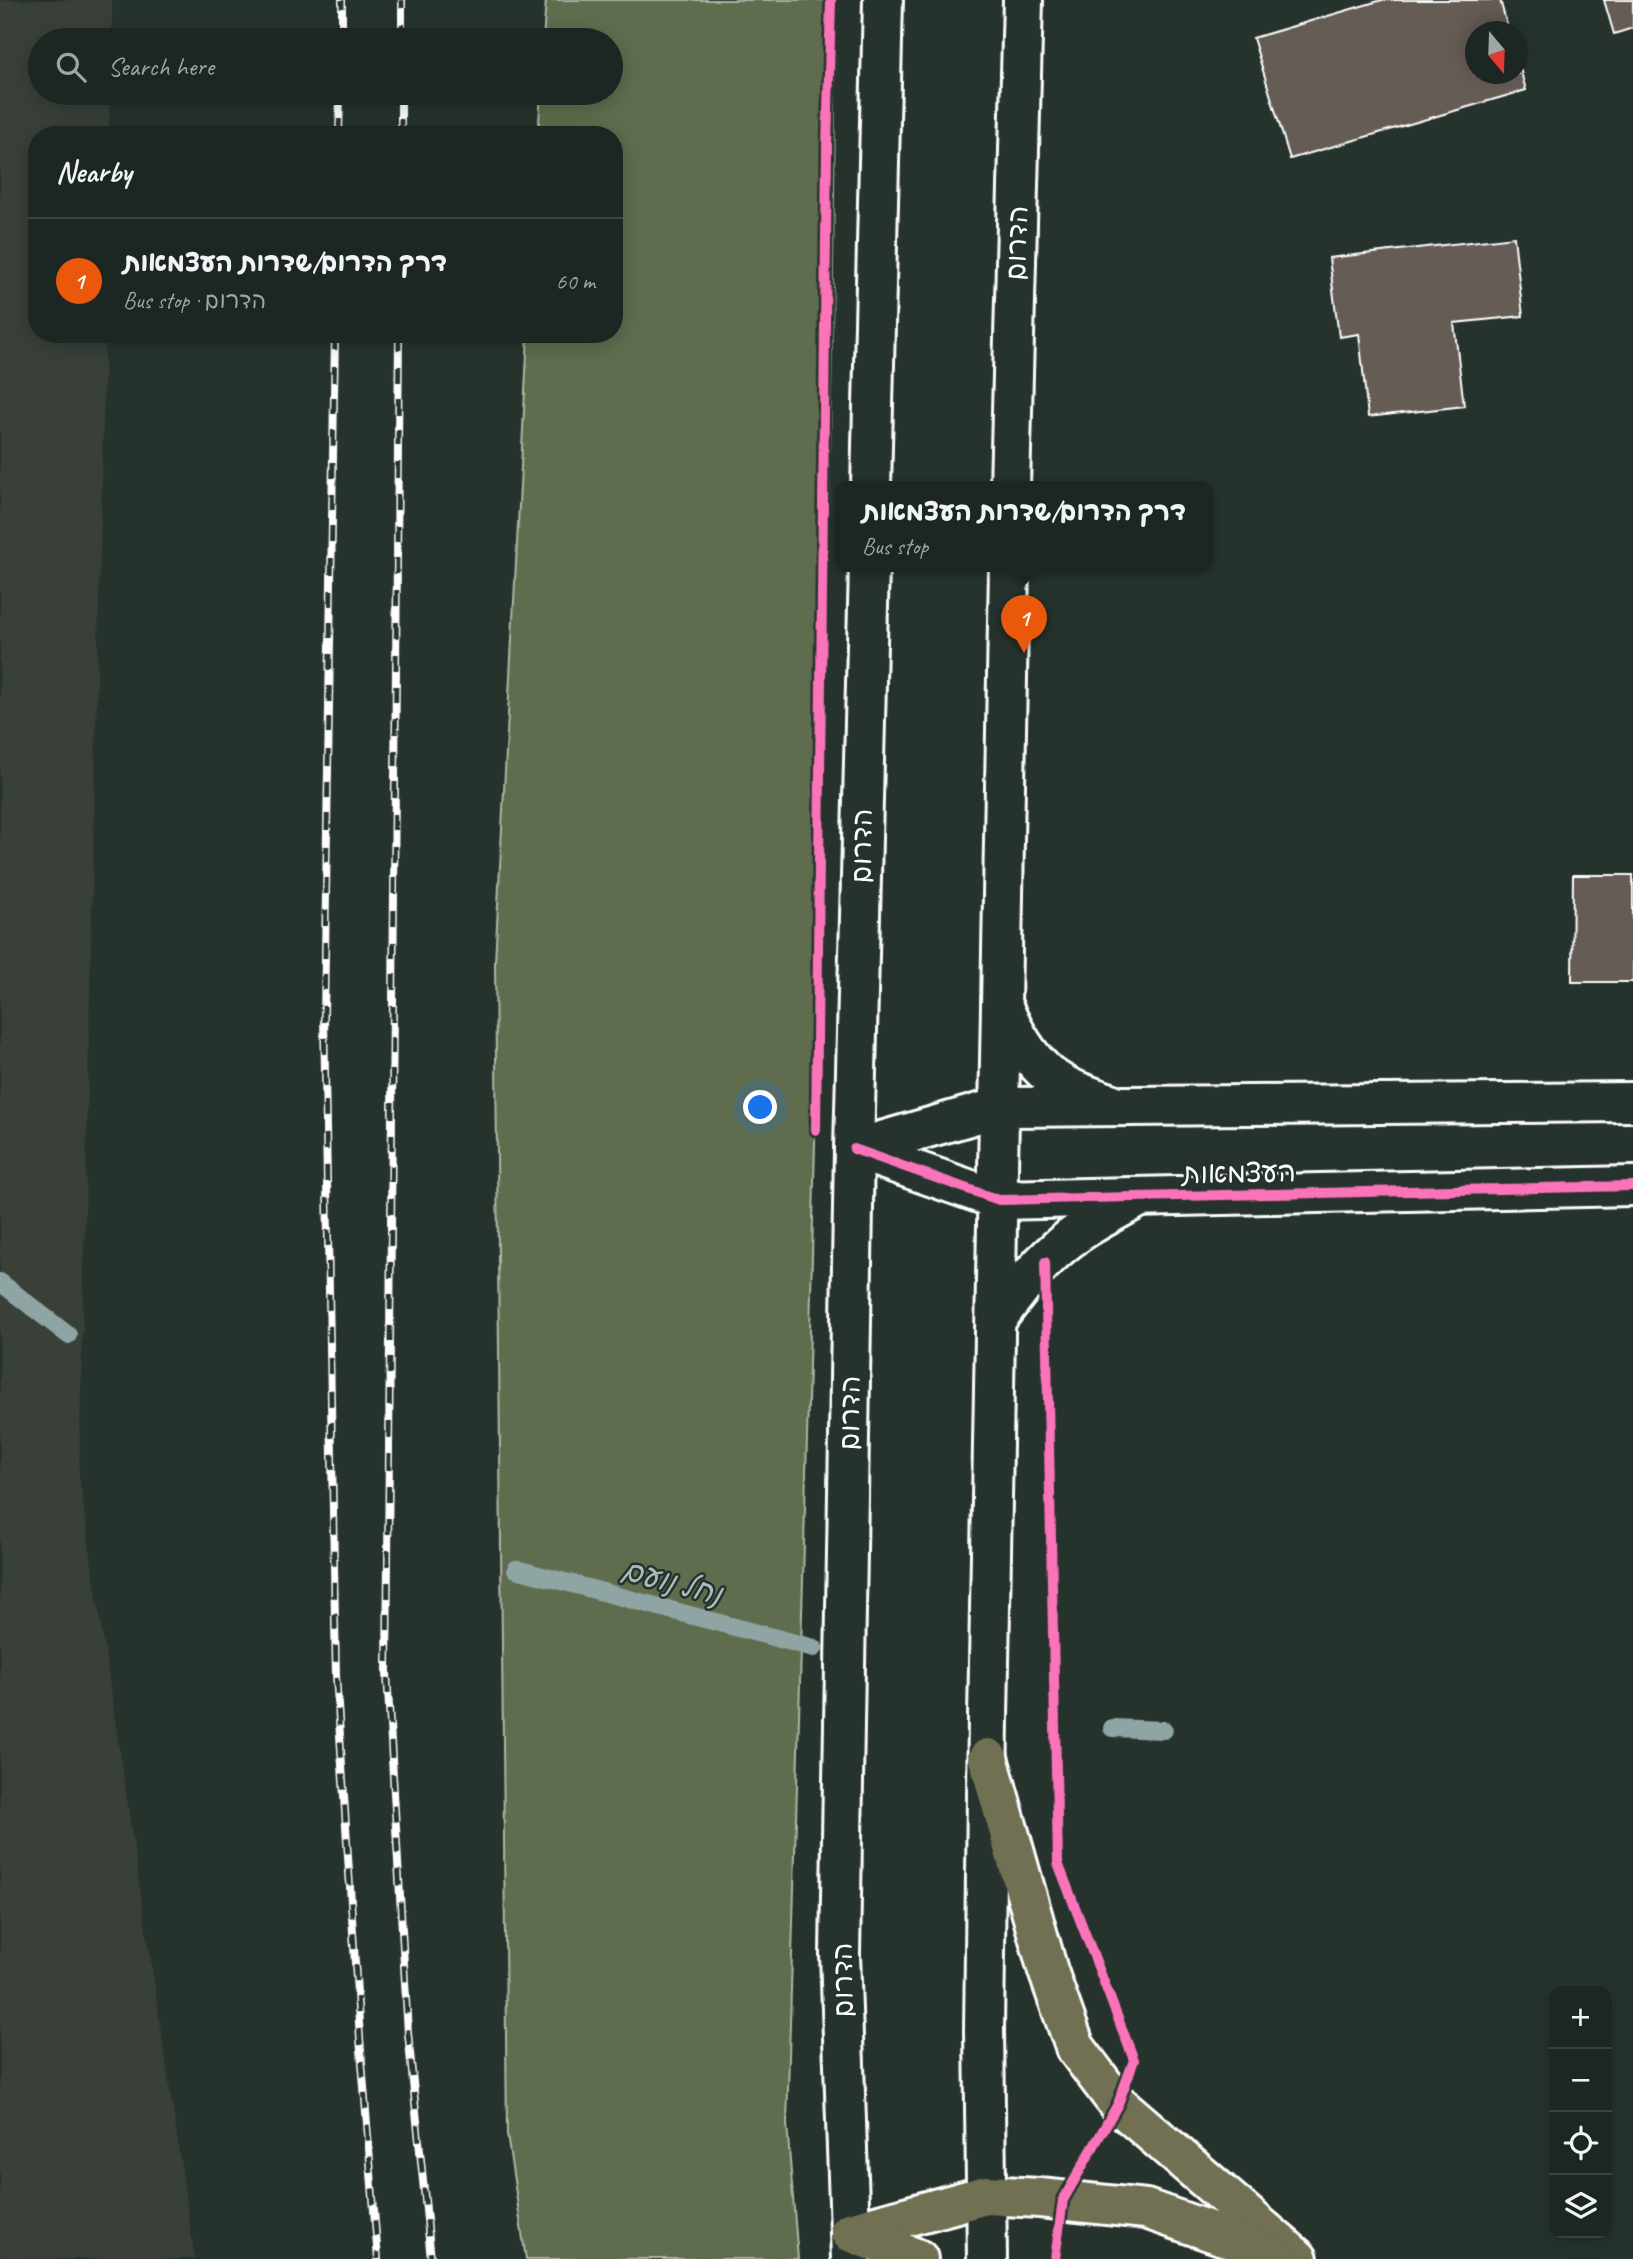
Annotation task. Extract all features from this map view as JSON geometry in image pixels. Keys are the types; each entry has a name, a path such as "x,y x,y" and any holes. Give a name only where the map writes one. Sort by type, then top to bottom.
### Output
{"highway":[{"path":"988,1758 1048,1971 1075,2047 1118,2104 1298,2259"},
{"path":"850,2246 986,2194 1146,2209 1238,2241 1277,2259"},
{"path":"850,2246 918,2259"}],"main road":[{"path":"871,481 883,0"},
{"name":"הדרום","path":"1010,481 1023,0"},
{"name":"הדרום","path":"850,2246 840,1954 854,1149 869,572"},
{"path":"987,2259 984,2030 1009,572"},
{"path":"1002,1006 1018,1040 1049,1075 1074,1090 1119,1106"},
{"path":"854,1149 1000,1107 1633,1102"},
{"name":"העצמאות","path":"854,1149 999,1200 1633,1186"},
{"path":"996,1320 1023,1284 1057,1249 1096,1222 1140,1197"}],"shaded area":[{"path":"0,0 112,0 112,28 28,28 28,105 110,105 109,126 28,126 28,343 105,343 79,1476 195,2259 0,2259"}],"green space":[{"path":"546,0 836,0 823,796 787,2124 798,2259 526,2259 507,2135 495,962 528,343 623,343 623,126 539,126 540,105 623,105 623,28 544,28"}],"building":[{"path":"1382,0 1500,0 1506,21 1465,21 1465,84 1524,84 1526,90 1290,159 1253,38"},
{"path":"1604,0 1633,0 1633,28 1614,34"},
{"path":"1514,237 1523,316 1454,323 1464,406 1368,417 1359,334 1339,337 1329,258"},
{"path":"1573,875 1633,875 1633,982 1572,982"}],"waterway":[{"name":"נחל נועם","path":"0,1282 68,1335"},
{"name":"נחל נועם","path":"516,1569 814,1648"},
{"name":"נחל נועם","path":"1112,1728 1164,1730"}],"railway":[{"path":"342,0 342,28"},
{"path":"402,0 402,28"},
{"path":"339,126 340,105"},
{"path":"401,105 401,126"},
{"path":"335,343 324,1017 336,1675 360,2038 378,2259"},
{"path":"399,343 387,1673 408,2033 431,2259"}],"cycle path":[{"path":"816,1130 831,0"},
{"path":"854,1149 999,1200 1633,1186"},
{"path":"1045,1262 1058,1863 1134,2060 1118,2104 1063,2200 1055,2259"}],"place":[{"name":"דרך הדרום/שדרות העצמאות","path":"1024,653"}]}
